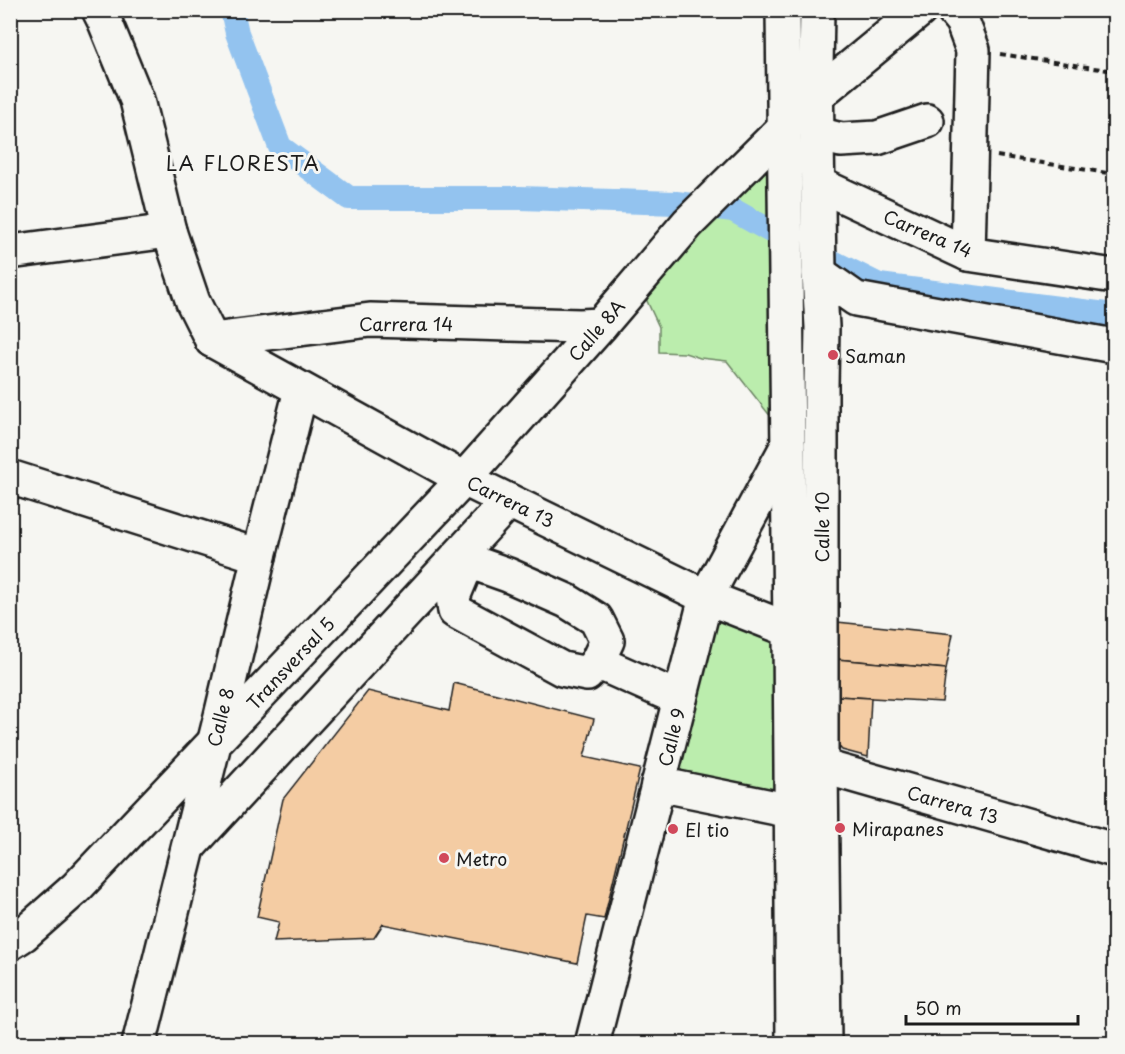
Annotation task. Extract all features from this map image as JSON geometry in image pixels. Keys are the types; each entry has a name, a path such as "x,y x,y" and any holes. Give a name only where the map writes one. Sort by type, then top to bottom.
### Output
{"street":[{"path":"99,10 137,100 170,231 193,302 212,340"},
{"name":"Calle 10","path":"783,10 788,445 806,633"},
{"name":"Calle 10","path":"817,10 816,96 822,327 821,385 806,633 806,762 824,1044"},
{"path":"783,128 816,96 920,10"},
{"path":"953,10 962,21 973,50 968,254"},
{"path":"817,134 841,140 877,138 927,121"},
{"name":"Calle 8A","path":"464,479 688,223 783,128"},
{"name":"Carrera 14","path":"818,184 968,254 1114,276"},
{"path":"10,252 170,231"},
{"path":"819,273 856,298 1114,346"},
{"path":"822,327 856,298"},
{"name":"Carrera 14","path":"212,340 370,320 601,325"},
{"name":"Carrera 13","path":"212,340 464,479 706,597 806,633"},
{"path":"787,385 821,385"},
{"name":"Calle 8","path":"139,1044 301,390"},
{"name":"Calle 9","path":"592,1044 706,597 788,445"},
{"path":"10,477 259,556"},
{"name":"Transversal 5","path":"10,943 24,934 76,888 464,479"},
{"path":"187,849 509,501"},
{"path":"597,662 680,699"},
{"name":"Calle 10","path":"793,1044 791,811 806,762"},
{"name":"Carrera 13","path":"806,762 1114,850"},
{"path":"658,784 791,811"}],"path":[{"path":"973,50 1114,71"},
{"path":"971,152 1114,174"}],"green space":[{"path":"778,141 782,431 727,361 700,358 685,353 659,352 659,327 647,301 647,290"},
{"path":"716,615 782,639 783,799 670,777"}],"building":[{"path":"837,622 953,634 946,669 836,659"},
{"path":"836,659 946,669 942,702 836,696"},
{"name":"Metro","path":"454,683 594,719 584,757 640,769 604,919 587,916 577,963 383,924 374,938 274,942 279,922 257,917 283,799 368,691 449,711"},
{"path":"836,696 871,698 868,757 842,750 835,742"}],"waterway":[{"path":"232,10 237,33 280,147 349,198 520,198 676,203 733,210 774,233"},
{"path":"825,258 879,285 1114,315"}],"place":[{"name":"Saman","path":"833,355"},
{"name":"Mirapanes","path":"840,828"},
{"name":"El tio","path":"673,829"},
{"name":"Metro","path":"444,858"}],"district":[{"name":"LA FLORESTA","path":"243,163"}]}
